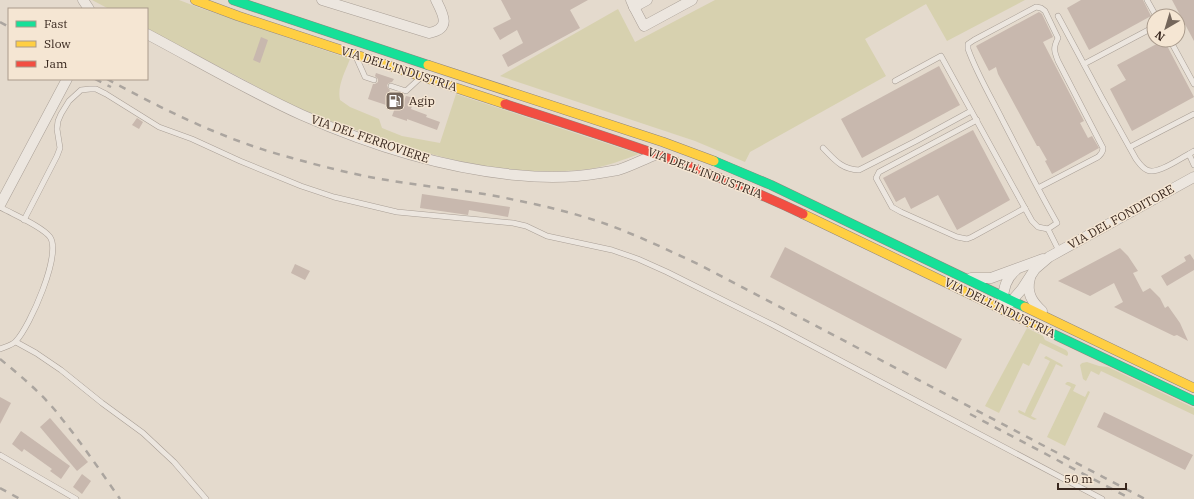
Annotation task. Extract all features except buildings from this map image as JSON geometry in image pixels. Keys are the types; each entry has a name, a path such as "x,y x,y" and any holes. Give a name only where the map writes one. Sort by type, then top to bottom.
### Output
{"main road":[{"name":"VIA DELL'INDUSTRIA","path":"194,0 238,16 657,154 764,195 1194,401"},
{"name":"VIA DELL'INDUSTRIA","path":"233,0 663,142 713,161 771,185 1194,388"}],"street":[{"path":"322,0 429,33 436,32 442,28 444,22 444,16 436,0"},
{"path":"646,0 632,3 644,26 692,0"},
{"name":"VIA DEL FERROVIERE","path":"148,35 301,114 337,130 420,158 458,167 527,176 560,177 618,170 657,154"},
{"path":"0,206 66,80"},
{"name":"VIA DEL FONDITORE","path":"1008,298 1022,289 1040,264 1049,257 1194,177"},
{"name":"VIA DEL FONDITORE","path":"965,278 991,278 1049,257"},
{"path":"1003,310 1008,298 1005,286 1012,273 1017,269"},
{"path":"1032,274 1029,288 1031,299 1039,309 1053,320"}],"lane":[{"path":"895,81 941,56 1032,221 1038,227 1048,229 1057,223 1038,188 984,84 968,50 968,44 974,40 1036,7 1041,8 1045,11 1058,38 1054,50 1058,61 1103,148 1103,151 1098,156 1038,188"},
{"path":"1058,16 1142,167 1148,171 1156,171 1194,151"},
{"path":"1084,64 1146,31"},
{"path":"1174,48 1194,84"},
{"path":"355,54 365,77 374,80"},
{"path":"391,86 406,91 422,76"},
{"path":"24,220 60,148 57,129 61,114 74,95 81,90 90,88 96,89 159,127 192,139 272,175 334,197 397,212 512,223 526,226 547,236 612,250 638,259 773,325 1102,499"},
{"path":"822,148 842,166 851,170 859,170 972,111"},
{"path":"1130,147 1194,114"},
{"path":"977,120 879,172 876,178 879,185 892,206 896,209 957,238 967,239 972,237 1025,208"},
{"path":"1189,154 1194,165"},
{"path":"0,206 50,236 53,250 49,270 40,298 25,327 16,342 0,349"},
{"path":"1048,229 1059,251"},
{"path":"16,342 36,353 61,370 148,438 174,462 206,499"},
{"path":"0,455 76,499"}],"shaded area":[{"path":"92,0 179,0 350,59 341,84 339,95 340,100 350,107 379,119 382,128 402,136 440,143 456,94 639,154 609,165 590,169 534,171 478,165 424,152 334,122 276,97 148,30 148,8 107,8"},
{"path":"715,0 1025,0 947,41 926,4 865,39 886,76 750,152 745,162 695,141 500,76 618,9 635,42"},
{"path":"1027,328 1043,336 1045,340 1066,350 1068,354 1067,356 1040,343 1029,366 1023,363 999,413 985,406"},
{"path":"1046,356 1063,366 1062,367 1056,364 1031,416 1037,419 1034,420 1019,413 1018,411 1019,410 1025,413 1050,361 1044,358"},
{"path":"1087,362 1108,367 1194,408 1194,415 1101,371 1099,375 1091,371 1086,381 1083,379 1080,365"},
{"path":"1067,382 1076,385 1073,391 1085,397 1088,391 1090,392 1065,446 1047,437 1071,387 1065,384"}],"railway":[{"path":"0,22 8,26"},
{"path":"97,80 111,87"},
{"path":"109,80 174,114 220,134 268,151 325,167 370,177 482,194 538,205 561,210 606,224 702,266 1145,499"},
{"path":"0,359 48,402 85,449 120,499"},
{"path":"970,414 1131,499"},
{"path":"0,488 20,499"}],"traffic: fast":[{"path":"233,0 428,65"},
{"path":"714,161 771,185 1025,307"},
{"path":"1049,332 1194,401"}],"traffic: slow":[{"path":"195,0 238,16 505,104"},
{"path":"428,65 663,142 714,161"},
{"path":"803,214 1049,332"},
{"path":"1025,307 1194,388"}],"traffic: jam":[{"path":"505,104 656,154 767,197 803,214"}],"place":[{"name":"Agip","path":"395,101"}]}
